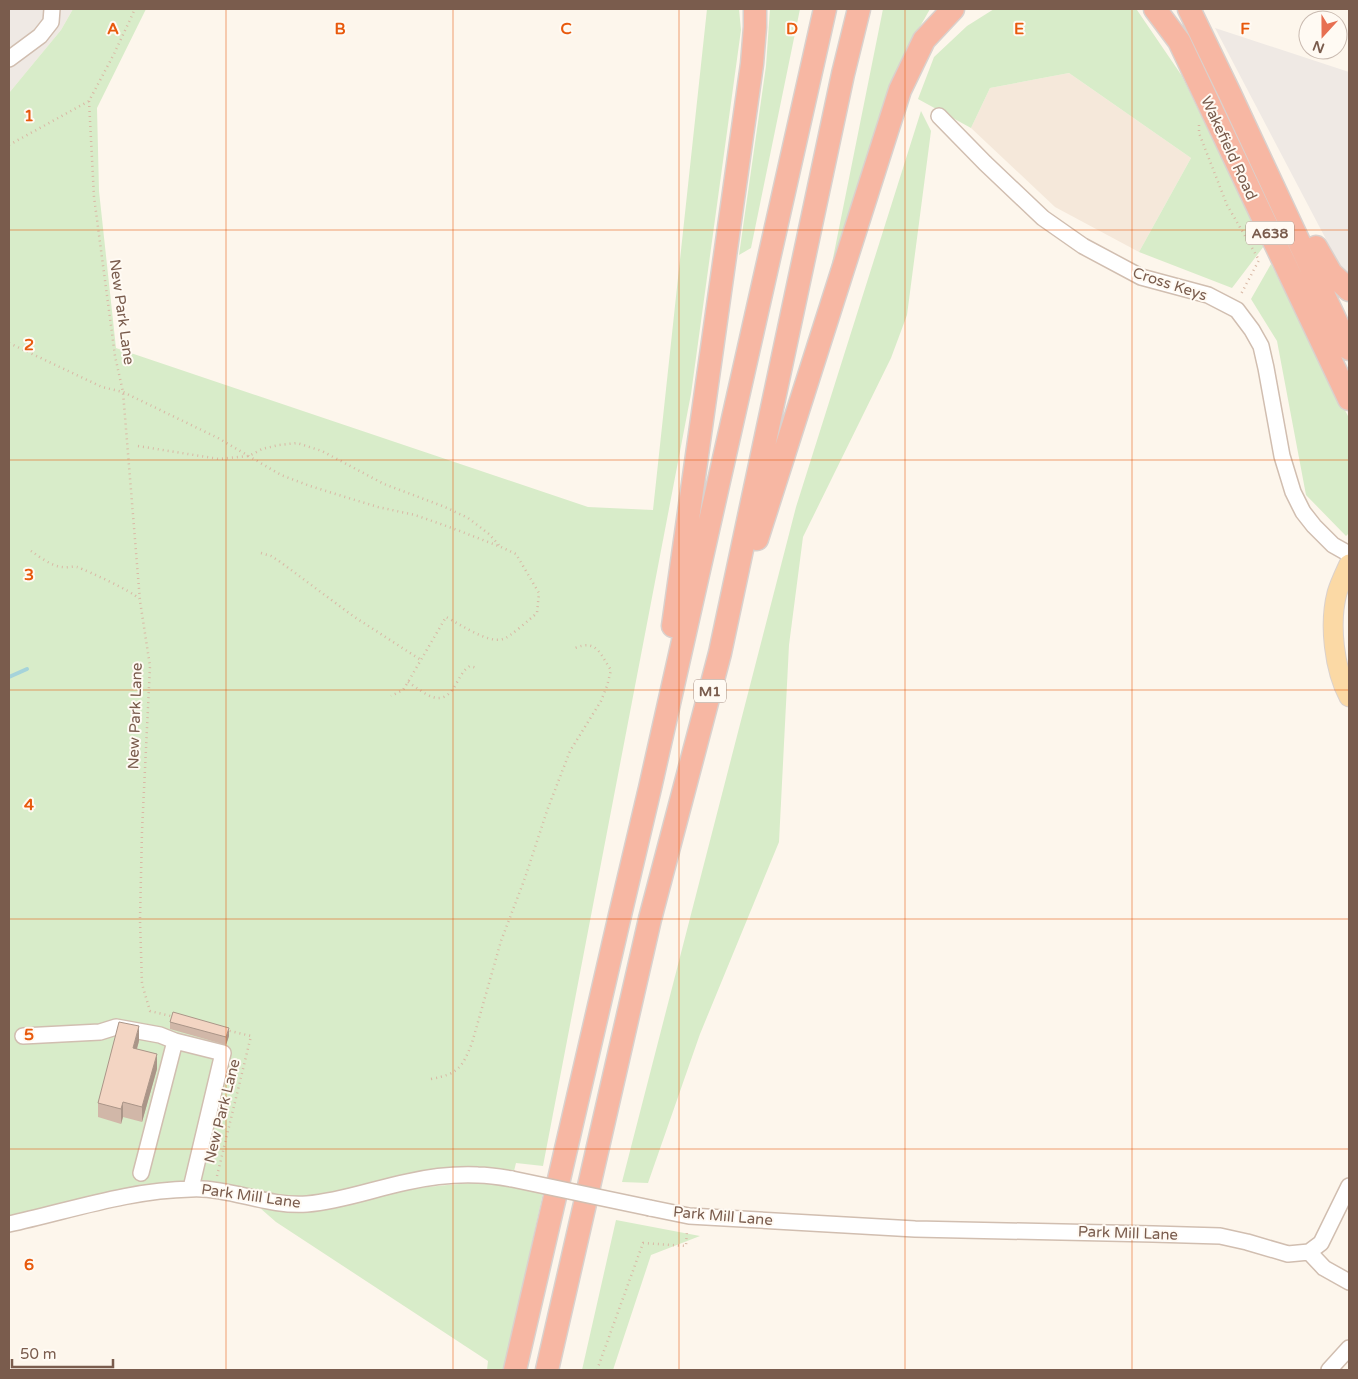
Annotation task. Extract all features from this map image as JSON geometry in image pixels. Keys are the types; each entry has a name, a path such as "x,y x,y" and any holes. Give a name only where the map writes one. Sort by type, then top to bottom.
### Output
{"highway":[{"path":"650,788 752,64 755,27 754,9"},
{"name":"M1","path":"515,1370 650,788 826,9"},
{"name":"M1","path":"547,1370 650,919 720,653 843,74 859,9"},
{"path":"720,653 900,90 924,40 953,9"},
{"name":"Wakefield Road","path":"1155,9 1178,41 1349,399"},
{"name":"Wakefield Road","path":"1189,9 1230,94"},
{"name":"A638","path":"1230,94 1331,273 1349,290"},
{"name":"A638","path":"1230,94 1349,349"}],"main road":[{"path":"1349,564 1337,594 1333,632 1336,658 1349,697"}],"street":[{"path":"10,58 33,32 47,9"},
{"path":"10,58 40,36 51,22 52,9"},
{"name":"Cross Keys","path":"939,116 1042,218 1083,246 1141,277 1208,295 1237,310 1261,346 1282,456 1293,492 1303,512 1314,526 1333,545 1349,554"},
{"path":"24,1036 100,1032 116,1027 160,1035 175,1041 223,1053 191,1188"},
{"path":"141,1173 175,1041"},
{"name":"Park Mill Lane","path":"9,1224 117,1198 191,1188 214,1190 277,1203 304,1204 331,1202 407,1182 479,1175 512,1179 689,1216 915,1228 1220,1236 1288,1254 1309,1252"},
{"path":"1349,1186 1321,1243 1309,1252 1324,1268 1349,1282"},
{"path":"1329,1370 1349,1348"}],"path":[{"path":"9,145 89,101 135,9"},
{"name":"New Park Lane","path":"89,101 94,196 115,356 123,392 140,601 150,666 142,831 140,920 142,984 150,1011 178,1018"},
{"path":"1198,117 1199,133 1228,206 1259,260 1233,308"},
{"path":"9,343 102,387 123,392 218,438 282,475 310,486 378,507 415,515 516,554 539,593 537,614 504,640 480,636 446,617 408,682 402,690 391,696"},
{"path":"138,446 218,459 249,456 271,447 297,443 322,451 384,484 445,507 468,518 490,534 501,547"},
{"path":"31,551 41,559 61,567 76,566 128,590 137,596 140,601"},
{"path":"261,553 279,561 352,616 421,660"},
{"path":"432,1079 449,1075 456,1070 472,1044 501,942 548,808 570,751 601,701 608,686 611,670 598,649 583,645 575,648"},
{"path":"408,682 433,697 440,698 447,696 452,691 465,669 470,666 477,668"},
{"name":"New Park Lane","path":"214,1190 251,1036 224,1030"},
{"path":"597,1370 643,1243 686,1246 689,1216"}],"shaded area":[{"path":"9,9 73,9 61,30 9,93"},
{"path":"1215,28 1298,55 1298,60 1312,60 1349,72 1349,283"},
{"path":"1069,73 1191,158 1139,252 1055,207 971,128 990,88"}],"green space":[{"path":"73,9 146,9 97,108 99,191 116,348 588,507 653,510 707,9 739,9 741,30 691,394 543,1166 516,1163 512,1179 479,1175 331,1201 191,1188 9,1224 9,93 61,30"},
{"path":"770,9 800,9 751,248 739,255 766,66"},
{"path":"883,9 930,9 901,60 826,293"},
{"path":"994,9 1137,10 1182,76 1264,246 1232,288 1139,252 1191,158 1069,73 990,88 971,128 918,99 934,57 967,26"},
{"path":"921,111 931,131 907,315 891,358 803,537 789,645 779,842 700,1034 648,1183 622,1182 796,507"},
{"path":"1271,264 1349,418 1349,533 1346,536 1306,495 1277,341 1251,299"},
{"path":"482,1182 511,1185 543,1193 504,1370 487,1370 488,1361 276,1222 260,1208 289,1212 310,1212 326,1210 396,1192 433,1186"},
{"path":"616,1220 700,1236 651,1255 613,1370 582,1370"}],"building":[{"path":"173,1012 229,1028 226,1037 170,1022"},
{"path":"119,1022 139,1026 133,1048 157,1054 142,1107 123,1102 121,1109 98,1103"}],"waterway":[{"path":"9,677 27,669"}]}
